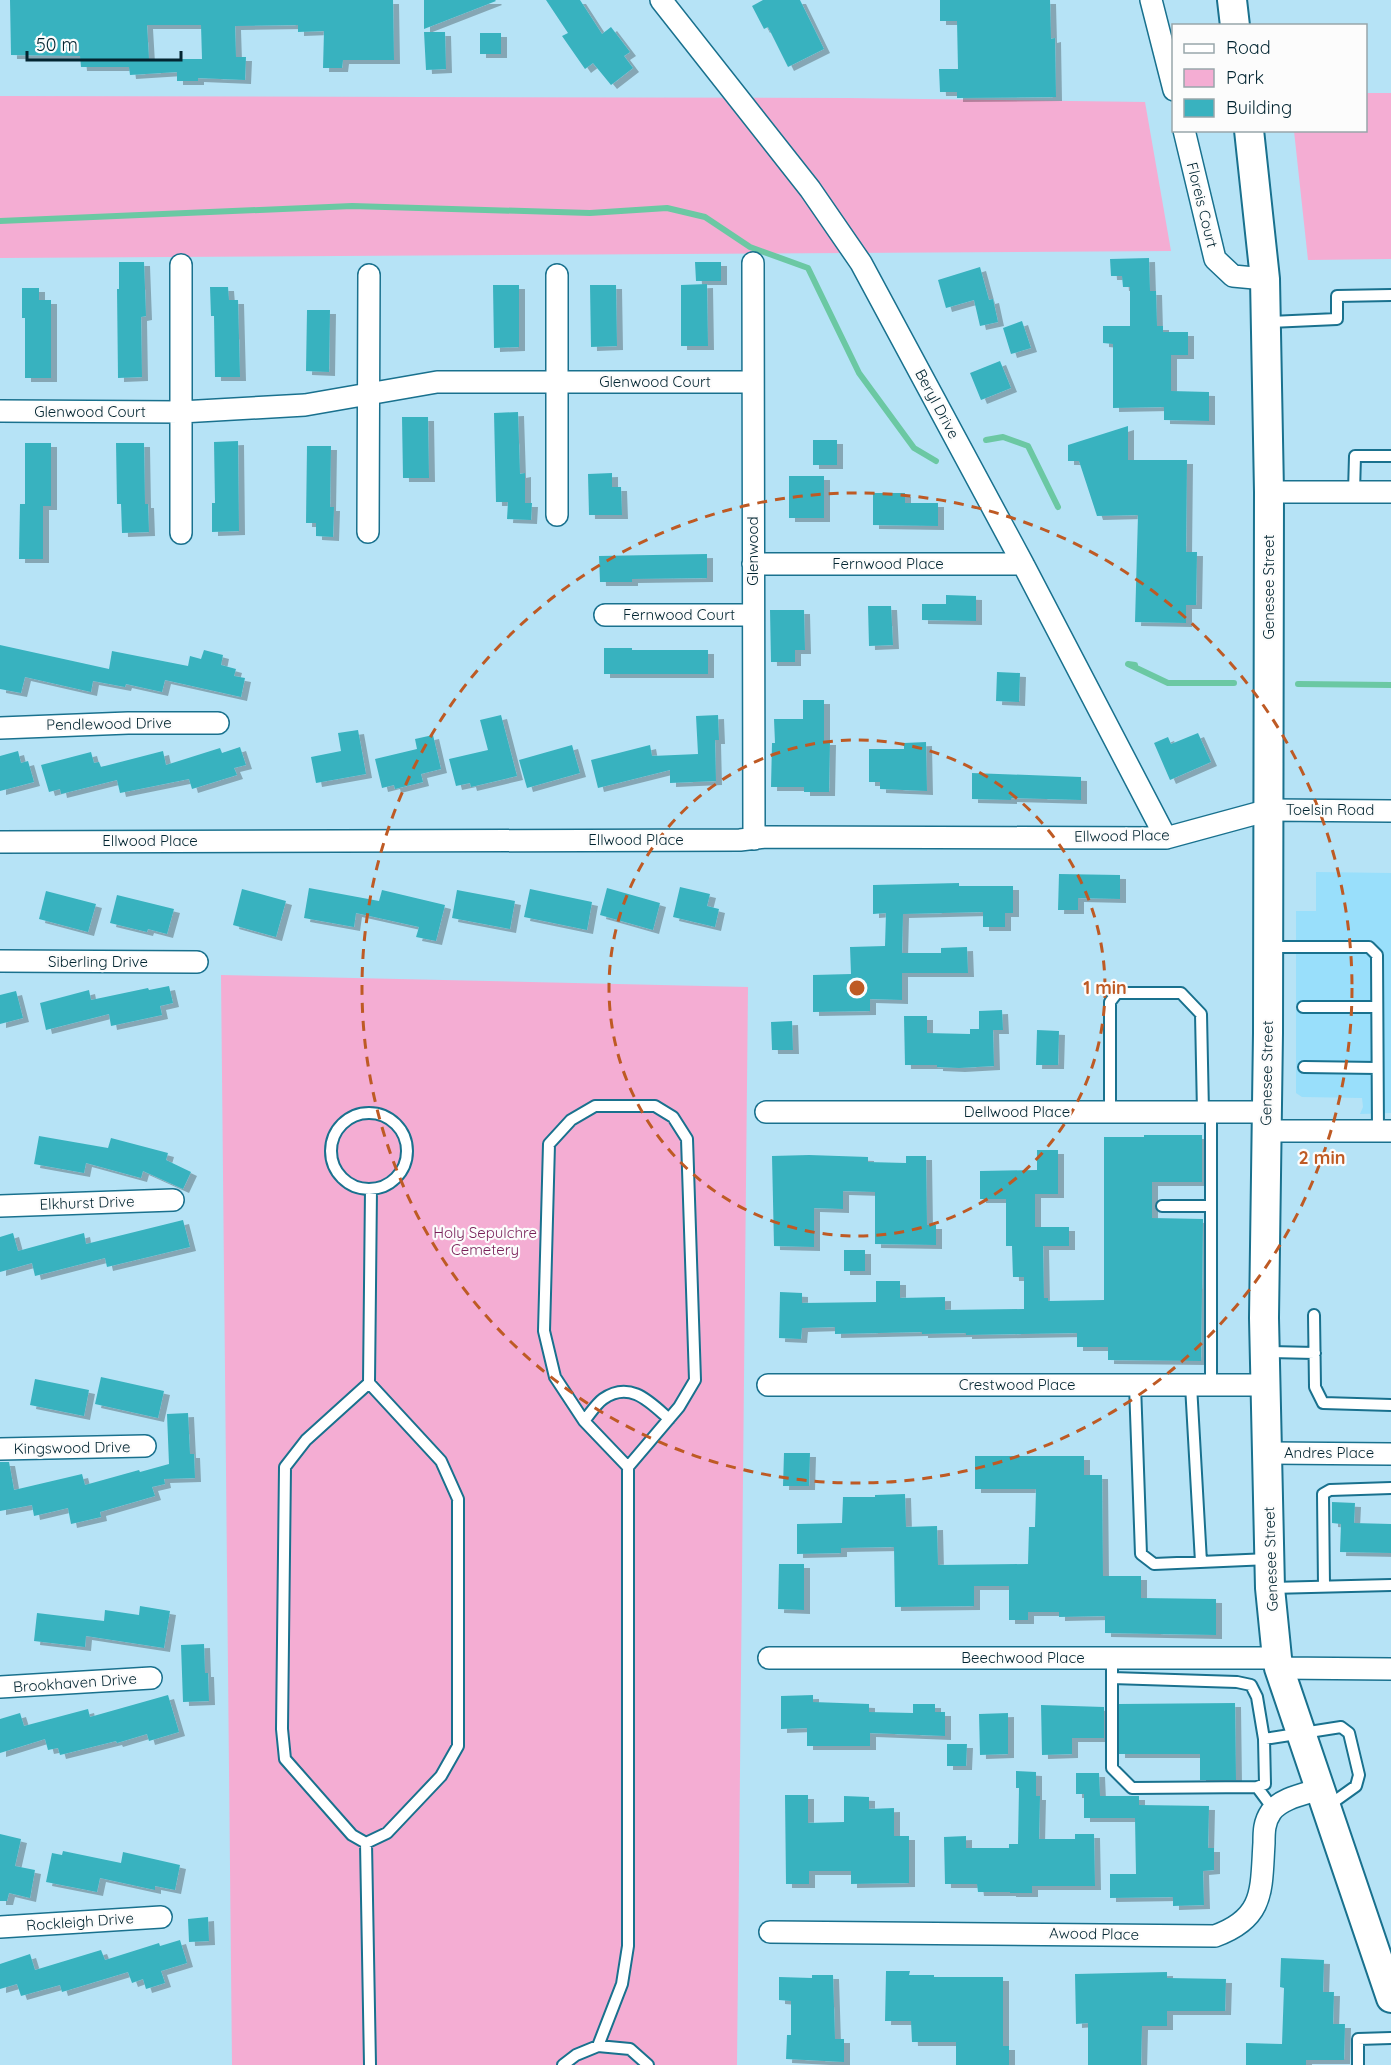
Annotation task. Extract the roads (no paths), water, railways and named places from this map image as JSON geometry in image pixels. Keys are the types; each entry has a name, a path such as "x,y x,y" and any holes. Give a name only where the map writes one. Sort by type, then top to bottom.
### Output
{"main road":[{"path":"1232,0 1235,24"},
{"name":"Genesee Street","path":"1249,132 1265,279 1269,492 1265,1352 1270,1588 1278,1663 1323,1798 1384,1955 1391,1998"}],"street":[{"name":"Beryl Drive","path":"661,0 810,189 861,263 1023,564 1166,838"},
{"path":"1151,0 1172,86"},
{"name":"Floreis Court","path":"1184,132 1215,259 1233,276 1265,279"},
{"name":"Glenwood","path":"753,263 753,839"},
{"path":"181,265 181,533"},
{"path":"368,532 369,275"},
{"path":"557,275 557,515"},
{"name":"Glenwood Court","path":"0,411 181,412 305,405 437,382 753,382"},
{"path":"1269,492 1391,492"},
{"name":"Fernwood Place","path":"753,564 1023,564"},
{"name":"Fernwood Court","path":"605,615 753,615"},
{"name":"Pendlewood Drive","path":"0,728 128,723 218,723"},
{"name":"Toelsin Road","path":"1269,810 1391,811"},
{"name":"Ellwood Place","path":"0,842 753,839 766,837 1166,838 1269,810"},
{"name":"Siberling Drive","path":"0,961 197,962"},
{"name":"Dellwood Place","path":"766,1112 1207,1112 1267,1121 1384,1131"},
{"name":"Elkhurst Drive","path":"0,1206 173,1200"},
{"name":"Crestwood Place","path":"768,1385 1266,1385"},
{"name":"Kingswood Drive","path":"0,1449 145,1446"},
{"name":"Andres Place","path":"1267,1453 1391,1454"},
{"name":"Beechwood Place","path":"769,1658 1112,1668 1278,1663 1391,1669"},
{"name":"Brookhaven Drive","path":"0,1688 151,1678"},
{"path":"1274,1810 1282,1802 1323,1798"},
{"name":"Awood Place","path":"770,1932 1215,1936 1233,1929 1247,1918 1256,1906 1261,1889 1265,1825 1274,1810"},
{"name":"Rockleigh Drive","path":"0,1927 161,1917"}],"lane":[{"path":"1266,322 1337,319 1337,296 1391,295"},
{"path":"1354,492 1355,456 1391,456"},
{"path":"1268,947 1369,947 1377,955 1377,1068 1384,1131"},
{"path":"1110,1112 1110,1002 1117,993 1181,993 1201,1014 1211,1206 1201,1385 1201,1562"},
{"path":"1303,1007 1377,1007"},
{"path":"1304,1067 1377,1068"},
{"path":"598,2046 622,1984 628,1946 628,1467 679,1407 695,1380 687,1139 673,1117 654,1106 595,1106 571,1120 549,1144 544,1331 555,1377 584,1421 628,1467"},
{"path":"368,1112 382,1114 398,1125 405,1137 408,1150 406,1163 397,1178 386,1186 371,1189 349,1183 339,1174 331,1152 333,1139 340,1126 350,1118 368,1112"},
{"path":"366,1843 387,1833 441,1776 458,1746 458,1499 441,1461 369,1383 371,1189"},
{"path":"1162,1206 1211,1206"},
{"path":"1314,1315 1315,1387 1323,1403 1391,1405"},
{"path":"1265,1352 1315,1353"},
{"path":"366,1843 352,1835 285,1759 282,1718 285,1467 306,1440 369,1383"},
{"path":"1135,1385 1141,1554 1154,1564 1269,1559"},
{"path":"584,1421 603,1399 625,1391 644,1396 669,1419"},
{"path":"1324,1586 1323,1494 1330,1490 1391,1488"},
{"path":"1270,1588 1391,1585"},
{"path":"1112,1668 1251,1685 1257,1697 1264,1739 1265,1784 1257,1787 1132,1788 1112,1768 1112,1668"},
{"path":"1264,1739 1302,1735 1341,1727 1350,1733 1359,1775 1356,1786 1323,1798"},
{"path":"1257,1787 1274,1810"},
{"path":"366,1843 370,2065"},
{"path":"1358,2065 1358,2039 1391,2038"},
{"path":"563,2065 576,2055 598,2046 630,2049 648,2065"}],"waterway":[{"path":"0,221 352,206 590,213 667,208 705,217 750,247 808,268 859,373 914,448 936,461"},
{"path":"986,440 1003,437 1028,446 1058,507"},
{"path":"1135,665 1128,664 1168,683 1234,683"},
{"path":"1298,684 1391,685"}],"park label":[{"name":"Holy Sepulchre Cemetery","path":"485,1242"}]}
